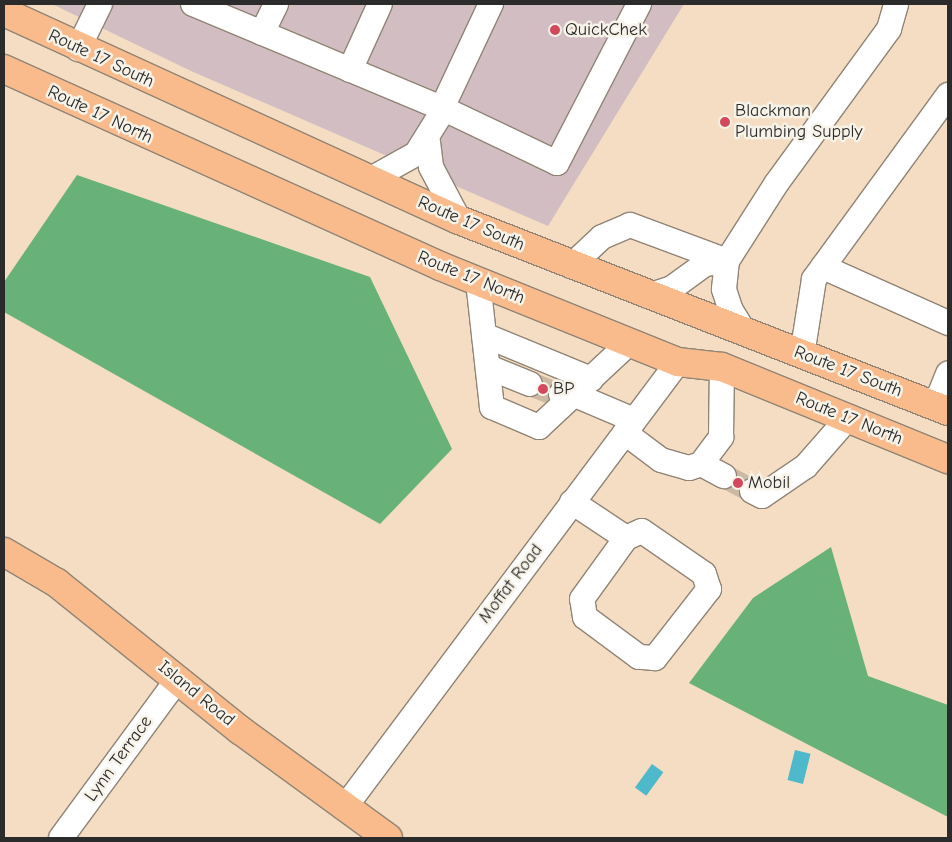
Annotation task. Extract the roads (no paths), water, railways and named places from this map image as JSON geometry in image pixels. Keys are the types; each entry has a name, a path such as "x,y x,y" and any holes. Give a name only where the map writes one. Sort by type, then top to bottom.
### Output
{"main road":[{"name":"Route 17 South","path":"4,12 78,49 459,220 648,296 942,408"},
{"name":"Route 17 North","path":"4,69 478,281 678,362 722,367 948,459"},
{"name":"Island Road","path":"4,552 57,583 178,680 388,838"}],"street":[{"path":"78,49 100,4"},
{"path":"193,4 443,108 557,163 639,4"},
{"path":"262,33 276,4"},
{"path":"350,70 380,4"},
{"path":"369,180 406,161 428,142 491,4"},
{"path":"745,333 730,311 724,289 727,261 776,184 889,29 896,4"},
{"path":"802,355 808,299 823,267 948,95"},
{"path":"428,142 431,168 459,220"},
{"path":"571,266 602,237 630,225 727,261"},
{"path":"648,296 672,288 705,264 727,261"},
{"path":"823,267 948,324"},
{"path":"478,281 492,408 539,427 574,389 630,342"},
{"path":"484,335 574,389 629,426 661,460 689,468 701,464 721,437 722,367"},
{"name":"Moffat Road","path":"345,807 678,362"},
{"path":"488,367 530,384"},
{"path":"942,408 948,374"},
{"path":"752,491 762,496 806,466 848,418"},
{"path":"701,464 724,476"},
{"path":"572,502 626,538"},
{"path":"642,531 704,574 709,589 654,658 639,657 585,618 582,600 626,538 642,531"},
{"name":"Lynn Terrace","path":"61,838 178,680"}],"water":[{"path":"795,750 811,754 803,784 788,780"},
{"path":"652,764 663,772 646,796 635,787"}],"tunnel":[{"path":"530,384 556,394"},
{"path":"724,476 752,491"}],"place":[{"name":"QuickChek","path":"555,30"},
{"name":"Blackman Plumbing Supply","path":"725,122"},
{"name":"BP","path":"543,389"},
{"name":"Mobil","path":"738,483"}]}
